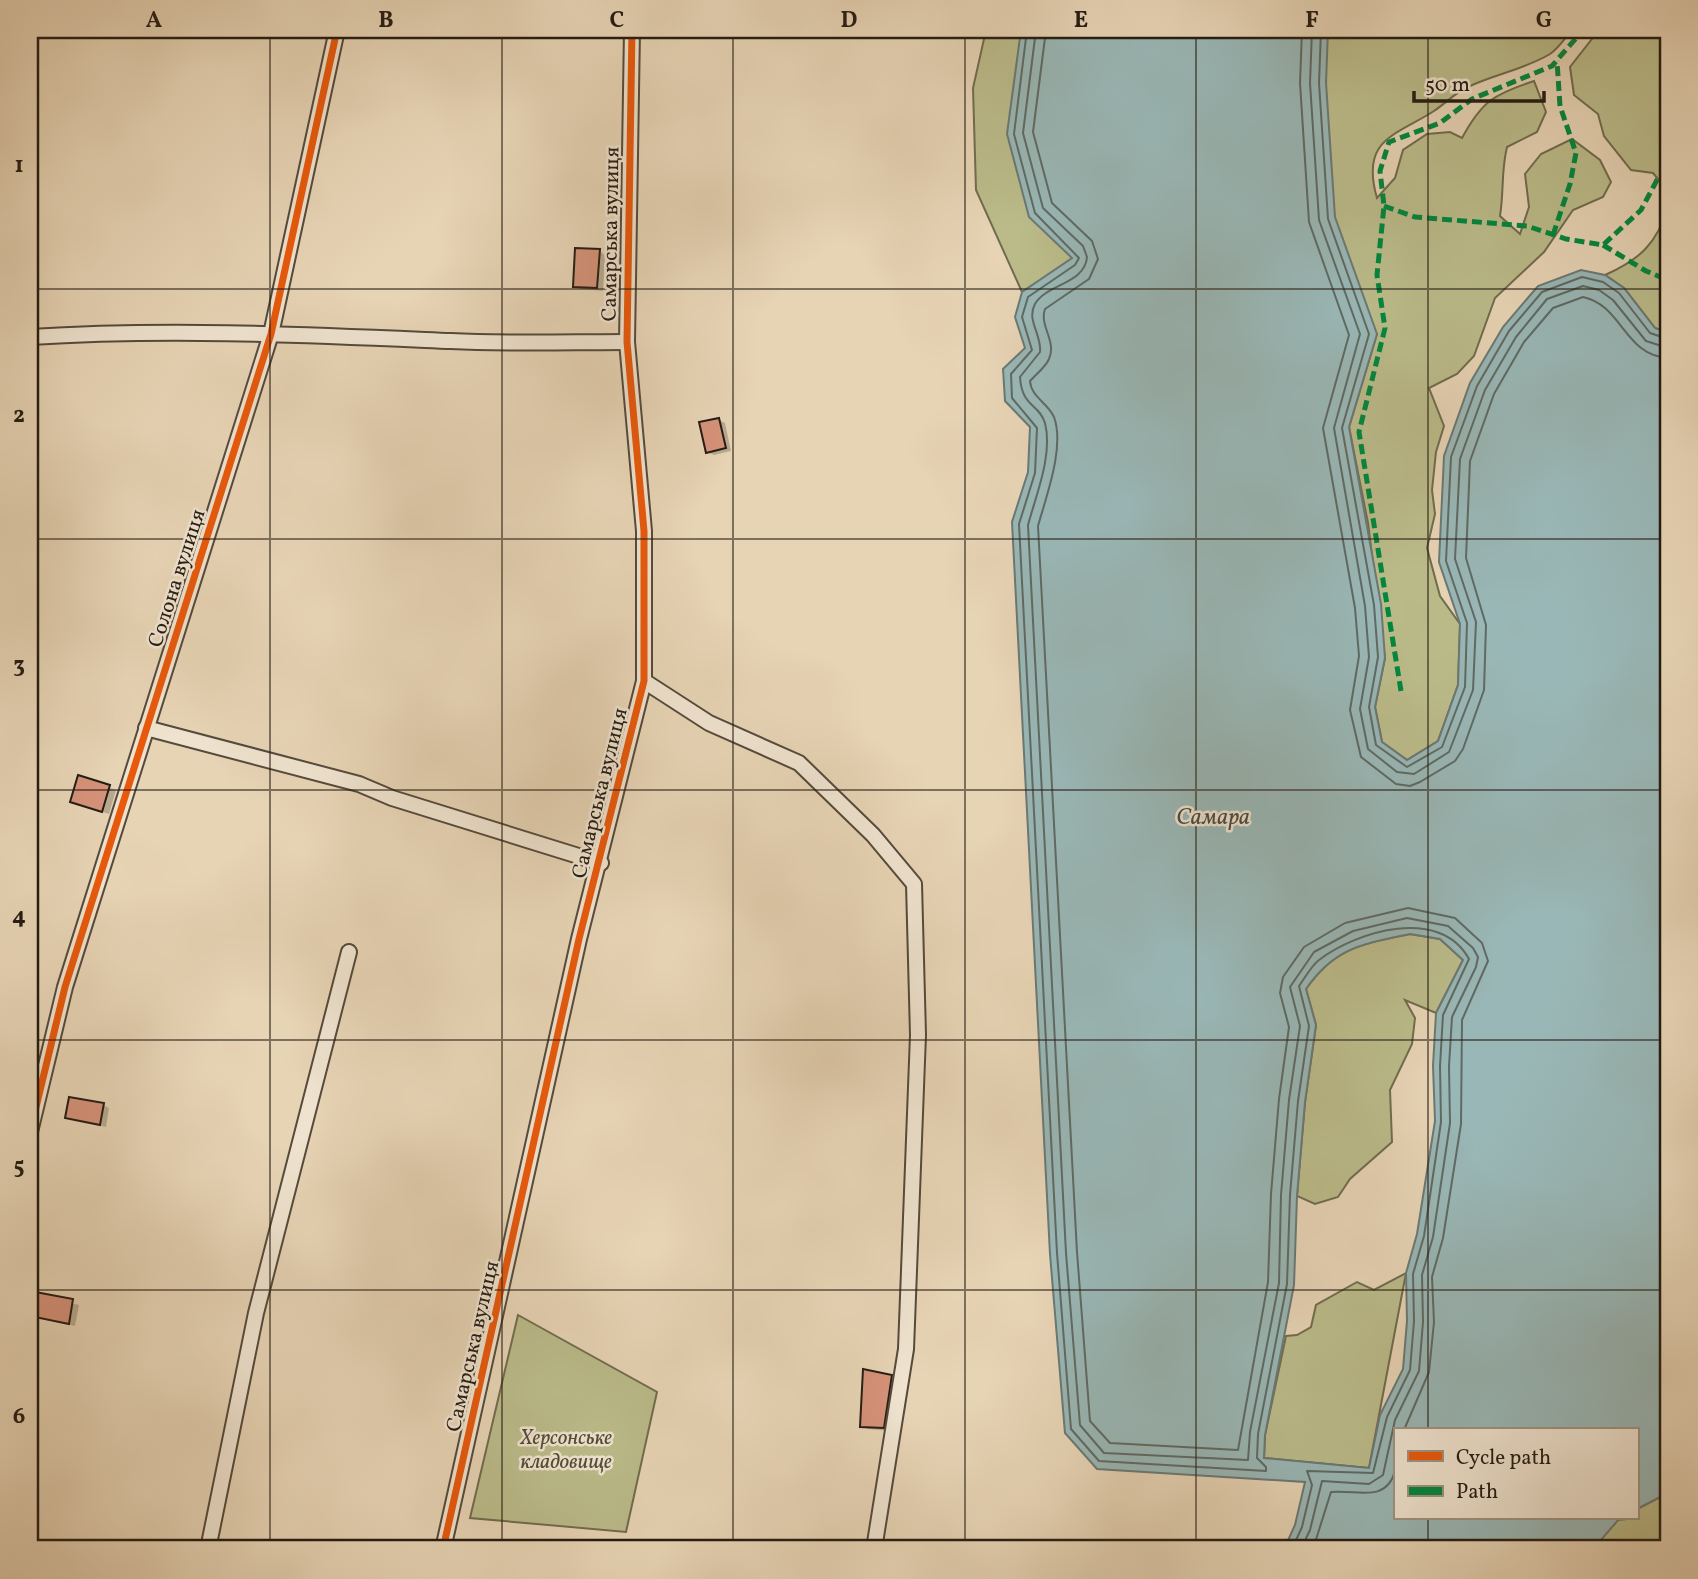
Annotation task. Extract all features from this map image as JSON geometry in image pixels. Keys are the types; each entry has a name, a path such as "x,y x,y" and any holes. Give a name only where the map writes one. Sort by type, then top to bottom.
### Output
{"street":[{"name":"Солона вулиця","path":"30,1132 65,987 271,334 337,30"},
{"name":"Самарська вулиця","path":"443,1549 579,939 601,863 645,681 644,531 626,342 632,30"},
{"path":"30,337 121,331 452,341 626,342"},
{"path":"645,681 709,723 799,763 873,835 914,884 918,1035 905,1349 874,1549"},
{"path":"146,728 359,784 392,798 601,863"},
{"path":"208,1549 256,1313 349,952"}],"green space":[{"path":"986,30 1572,30 1550,54 1531,64 1465,88 1434,111 1394,134 1377,151 1373,163 1377,198 1395,178 1403,150 1427,134 1450,132 1462,138 1476,115 1490,100 1534,81 1546,112 1537,132 1507,147 1500,216 1520,234 1529,207 1525,174 1541,154 1572,139 1600,160 1611,182 1603,197 1573,210 1544,252 1495,298 1474,356 1457,374 1429,388 1444,426 1436,452 1432,490 1435,514 1427,548 1440,596 1460,624 1458,685 1438,741 1407,760 1382,742 1375,707 1385,658 1368,523 1349,427 1377,334 1073,258 1022,292 976,190 973,88"},
{"path":"1599,30 1668,30 1668,191 1653,173 1631,170 1604,136 1598,114 1574,95 1570,67"},
{"path":"1668,207 1668,333 1655,328 1624,288 1605,275 1628,263 1645,249 1658,231"},
{"path":"1410,934 1440,939 1463,960 1436,1013 1405,1000 1415,1018 1412,1044 1390,1090 1392,1142 1350,1179 1338,1197 1315,1204 1297,1196 1305,1102 1316,1025 1306,989 1328,964 1339,956 1364,945"},
{"path":"1406,1273 1369,1468 1264,1458 1265,1435 1286,1336 1297,1335 1311,1327 1316,1305 1357,1282 1374,1290"},
{"name":"Херсонське кладовище","path":"518,1315 657,1392 626,1532 470,1518"},
{"path":"1668,1493 1668,1549 1593,1549 1617,1520 1638,1520 1638,1508"}],"water":[{"name":"Самара","path":"1021,30 1328,30 1326,83 1335,217 1377,334 1349,427 1381,604 1385,658 1375,707 1382,742 1407,760 1438,741 1458,685 1460,624 1439,562 1444,456 1470,383 1503,327 1538,286 1581,270 1605,275 1624,288 1655,328 1668,333 1668,1493 1638,1508 1638,1428 1394,1428 1394,1520 1618,1520 1593,1549 1284,1549 1295,1525 1305,1482 1097,1469 1065,1433 1050,1254 1012,522 1028,472 1030,427 1005,401 1003,369 1025,348 1015,317 1022,292 1072,258 1029,217 1007,134","holes":["1410,934 1440,939 1463,960 1436,1013 1433,1066 1435,1121 1417,1234 1406,1273 1407,1321 1403,1369 1380,1415 1369,1468 1264,1458 1265,1435 1294,1285 1297,1196 1305,1102 1316,1025 1306,989 1317,975 1339,956 1364,945"]}],"building":[{"path":"575,248 600,249 597,288 573,287"},
{"path":"719,418 726,448 706,453 699,422"},
{"path":"78,775 110,785 102,812 70,802"},
{"path":"69,1097 104,1103 100,1125 65,1118"},
{"path":"30,1291 73,1299 69,1324 30,1316"},
{"path":"863,1369 892,1375 884,1428 860,1427"}],"marked path":[{"path":"1401,691 1359,432 1385,328 1377,275 1384,206 1380,171 1389,142 1440,123 1472,99 1552,66 1583,30"},
{"path":"1553,235 1570,184 1576,153 1560,106 1557,61"},
{"path":"1384,206 1415,217 1527,226 1566,239 1603,245 1641,210 1657,180 1668,171"},
{"path":"1603,245 1646,271 1668,280"}],"cycle path":[{"path":"30,1132 65,987 271,334 337,30"},
{"path":"443,1549 579,939 644,681 644,531 627,342 632,30"}]}
